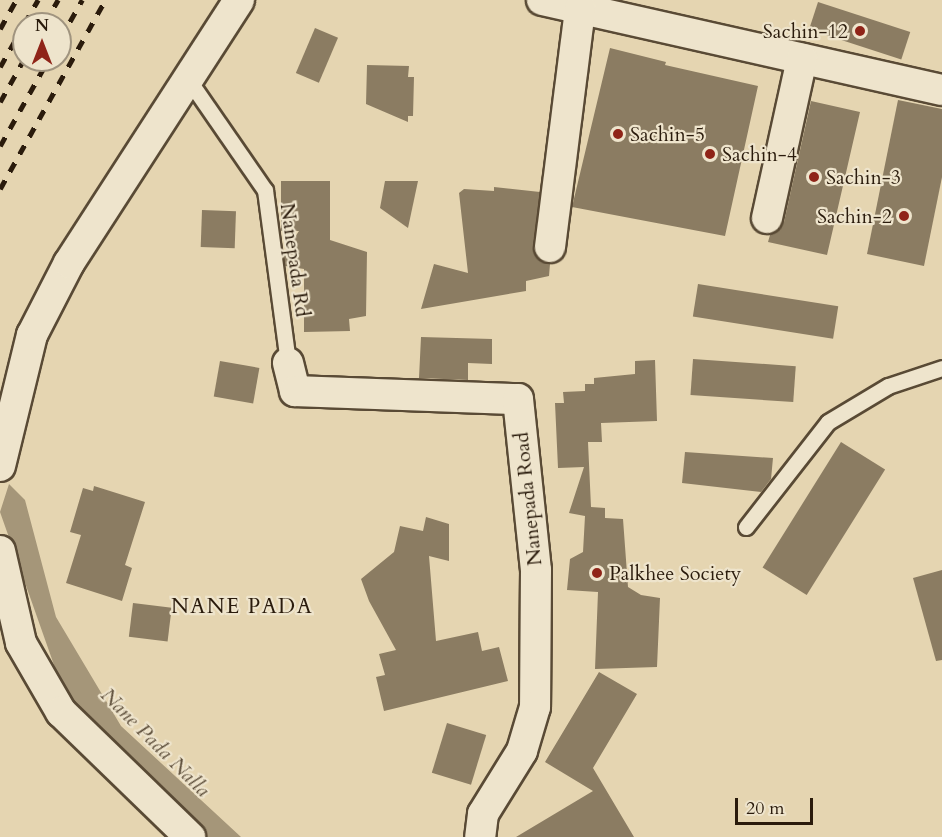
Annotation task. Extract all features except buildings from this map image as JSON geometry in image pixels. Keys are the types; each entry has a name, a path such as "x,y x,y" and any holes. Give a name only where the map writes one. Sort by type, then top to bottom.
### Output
{"street":[{"path":"0,466 32,335 69,263 239,0"},
{"path":"542,0 942,90"},
{"path":"550,247 580,8"},
{"path":"767,218 802,59"},
{"name":"Nanepada Road","path":"288,363 295,391 518,399 536,570 535,707 522,752 483,814 480,837"},
{"path":"0,551 21,643 61,712 190,837"}],"lane":[{"name":"Nanepada Rd","path":"188,79 265,190 288,363"},
{"path":"746,527 828,422 888,386 942,368"}],"shaded area":[{"path":"9,484 25,500 56,617 121,726 241,837 205,837 66,699 0,512"}],"railway":[{"path":"0,29 16,0"},
{"path":"31,12 38,0"},
{"path":"51,12 58,0"},
{"path":"72,18 82,0"},
{"path":"0,189 105,0"},
{"path":"0,67 12,46"},
{"path":"0,102 17,72"},
{"path":"0,146 41,72"}],"place":[{"name":"Sachin-12","path":"860,31"},
{"name":"Sachin-5","path":"618,134"},
{"name":"Sachin-4","path":"710,154"},
{"name":"Sachin-3","path":"814,177"},
{"name":"Sachin-2","path":"904,216"},
{"name":"Palkhee Society","path":"597,573"}],"district":[{"name":"NANE PADA","path":"242,607"}],"water label":[{"name":"Nane Pada Nalla","path":"155,743"}]}
